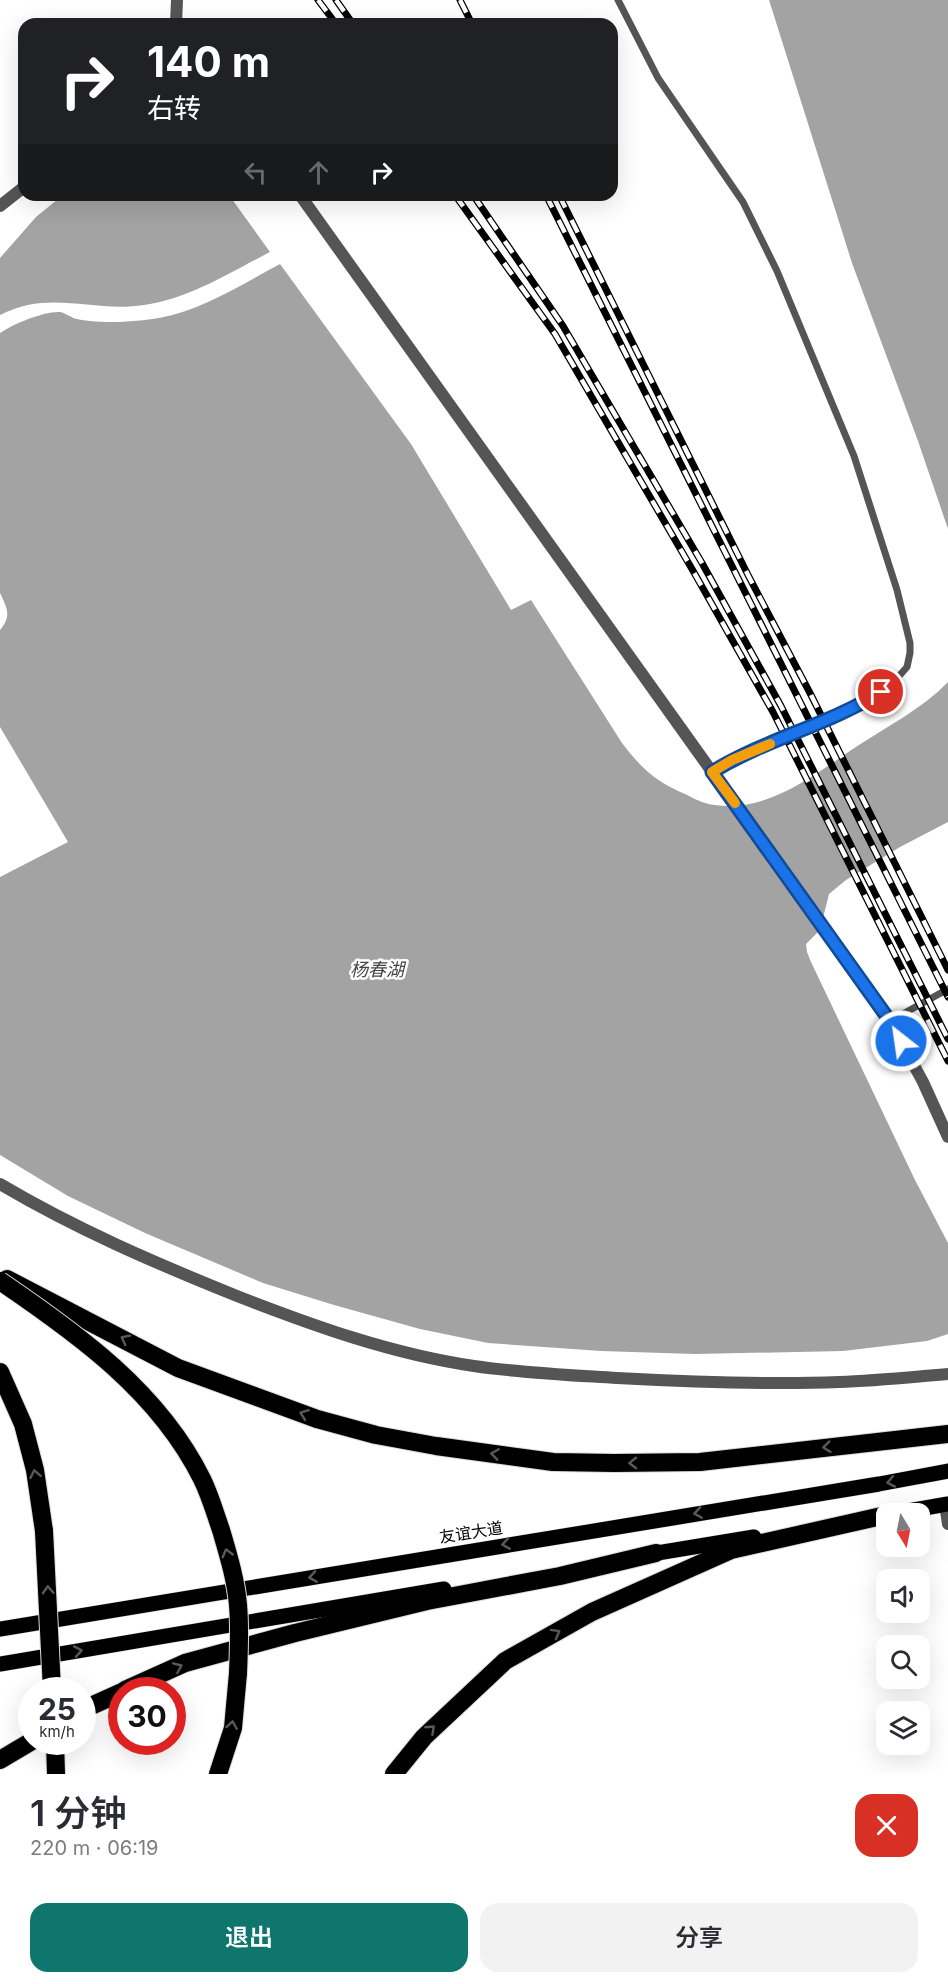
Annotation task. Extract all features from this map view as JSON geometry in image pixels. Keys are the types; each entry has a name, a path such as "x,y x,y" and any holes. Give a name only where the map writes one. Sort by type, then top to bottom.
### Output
{"highway":[{"path":"0,1275 178,1368 317,1419 386,1437 436,1446 553,1462 700,1462 948,1434"},
{"path":"0,1281 62,1323 113,1365 158,1412 187,1453 202,1480 228,1553 238,1604 238,1673 232,1728 218,1774"},
{"path":"0,1372 23,1424 35,1470 44,1531 51,1677"},
{"path":"394,1774 423,1737 505,1661 592,1612 731,1550 876,1517"},
{"path":"155,1677 185,1664 427,1601 560,1576 656,1553"},
{"path":"0,1760 18,1749"},
{"path":"55,1755 56,1774"}],"main road":[{"name":"友谊大道","path":"0,1629 948,1471"},
{"path":"930,1507 946,1504"},
{"path":"0,1664 876,1516"}],"street":[{"path":"176,18 177,0"},
{"path":"0,206 18,192"},
{"path":"304,201 890,1021 923,1082 948,1137"},
{"path":"0,1184 96,1236 176,1272 302,1322 372,1344 440,1360 525,1372 691,1382 774,1384 842,1382 948,1374"},
{"path":"946,1504 948,1524"}],"lane":[{"path":"618,0 658,78 743,202 777,271 854,456 897,590 910,643 907,667 892,684 881,692 851,710 732,760 714,774"},
{"path":"890,1021 948,989"}],"water":[{"path":"769,0 948,0 948,529 852,263"},
{"path":"56,201 233,201 270,252 209,284 161,302 125,307 72,303 37,304 19,307 0,315 0,258 36,217"},
{"name":"杨春湖","path":"280,264 411,444 511,610 531,600 622,743 636,760 657,779 707,804 735,806 773,797 809,778 905,716 948,682 948,822 900,847 846,880 829,894 820,930 806,944 811,962 915,1180 948,1243 948,1334 927,1341 843,1351 695,1354 601,1351 488,1343 420,1329 263,1283 145,1233 68,1196 0,1155 0,877 68,842 0,727 0,630 6,620 7,612 0,593 0,333 29,319 53,312 60,312 85,321 140,321 159,318 191,309 221,296"}],"railway":[{"path":"318,0 332,18"},
{"path":"336,0 349,18"},
{"path":"460,0 469,18"},
{"path":"459,201 555,334 692,569 773,712 948,1061"},
{"path":"477,201 563,326 702,563 781,706 948,1039"},
{"path":"549,201 948,997"},
{"path":"562,201 948,970"}],"slow traffic":[{"path":"735,803 712,772 732,760 770,744"}],"route":[{"path":"881,692 851,710 732,760 712,772 890,1021 901,1041"}]}
